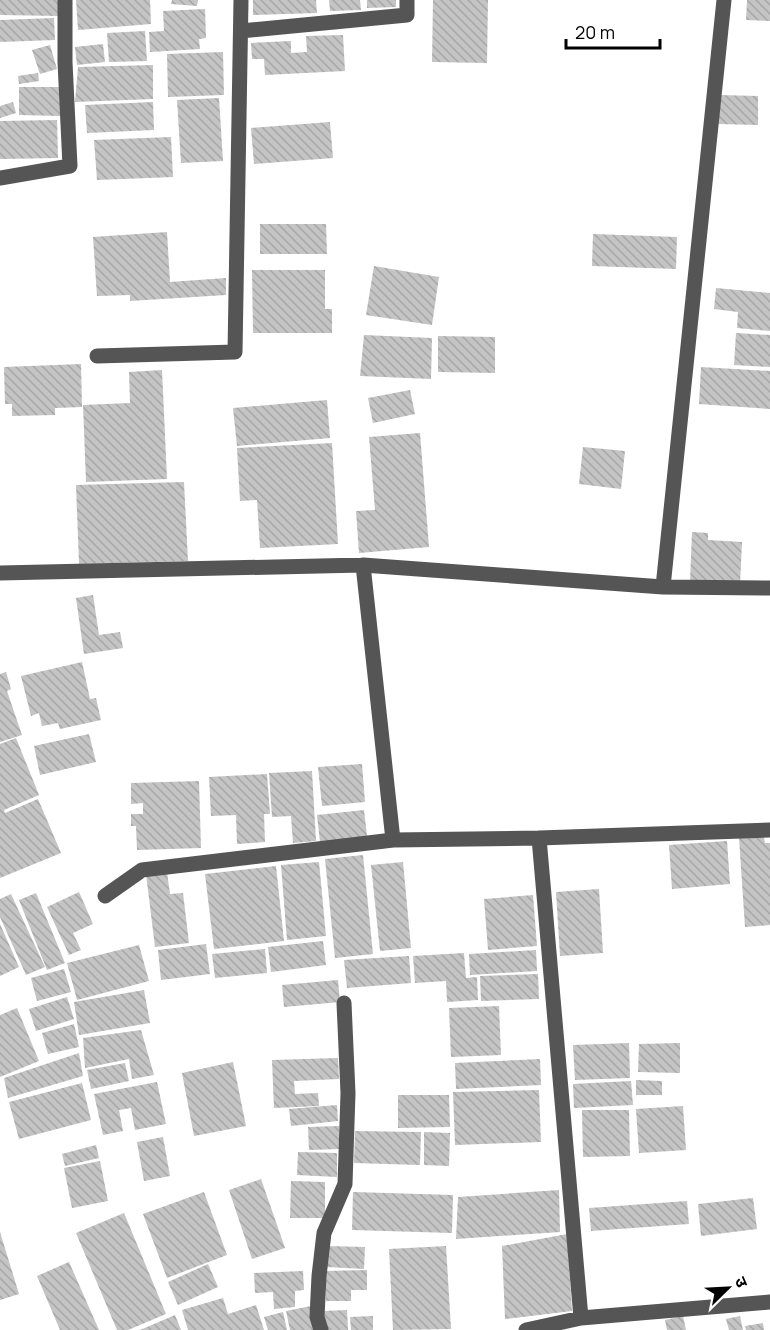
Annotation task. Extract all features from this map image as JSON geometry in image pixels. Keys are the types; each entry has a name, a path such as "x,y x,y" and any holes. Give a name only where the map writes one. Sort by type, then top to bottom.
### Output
{"street":[{"path":"0,178 70,166 65,62 65,0"},
{"path":"97,356 235,352 242,0"},
{"path":"241,31 406,15 407,0"},
{"path":"663,587 724,0"},
{"path":"363,565 393,840"},
{"path":"0,573 363,565 663,587 770,588"},
{"path":"105,896 142,870 393,840 539,838 770,830"},
{"path":"539,838 581,1318"},
{"path":"321,1330 317,1317 317,1306 324,1233 345,1184 348,1093 344,1003"},
{"path":"526,1330 581,1318 770,1302"}],"building":[{"path":"0,0 59,0 58,16 0,15"},
{"path":"76,0 150,0 151,24 78,30"},
{"path":"172,0 198,0 197,6 171,4"},
{"path":"253,0 316,0 317,13 253,15"},
{"path":"329,0 360,0 361,10 330,11"},
{"path":"367,0 396,0 396,7 367,8"},
{"path":"433,0 488,0 487,63 432,62"},
{"path":"747,0 770,0 770,21 746,20"},
{"path":"205,9 206,38 199,39 200,49 150,52 149,32 164,31 163,11"},
{"path":"54,18 55,40 0,42 0,20"},
{"path":"145,31 147,61 109,62 107,33"},
{"path":"343,35 345,71 265,75 264,59 252,59 251,43 291,41 291,53 307,52 306,36"},
{"path":"103,44 105,62 77,65 75,47"},
{"path":"50,45 57,69 40,74 32,50"},
{"path":"223,52 224,95 168,97 167,54"},
{"path":"153,65 153,99 75,102 78,67"},
{"path":"38,73 39,81 19,84 18,76"},
{"path":"19,87 60,87 60,116 19,115"},
{"path":"719,95 758,96 758,125 718,124"},
{"path":"219,98 223,161 181,163 177,100"},
{"path":"13,102 16,113 0,118 0,106"},
{"path":"153,102 154,130 87,133 85,105"},
{"path":"57,120 58,158 0,159 0,121"},
{"path":"330,122 333,158 254,164 251,128"},
{"path":"171,137 173,177 97,180 94,140"},
{"path":"260,224 326,224 327,254 260,254"},
{"path":"167,232 170,282 226,278 226,295 130,301 130,295 97,296 93,237"},
{"path":"593,234 677,237 676,269 592,266"},
{"path":"374,266 439,277 432,325 366,315"},
{"path":"252,270 325,270 325,309 332,309 332,333 253,333"},
{"path":"716,288 770,293 770,331 737,328 738,312 714,309"},
{"path":"736,333 770,335 770,367 734,365"},
{"path":"364,335 432,338 431,379 360,376"},
{"path":"438,336 495,337 495,373 438,372"},
{"path":"81,364 82,407 55,408 55,415 12,416 12,404 5,404 4,367"},
{"path":"701,367 770,371 770,409 699,404"},
{"path":"162,370 167,479 86,482 83,405 130,403 129,372"},
{"path":"410,390 415,414 373,423 368,398"},
{"path":"327,400 330,438 237,446 233,408"},
{"path":"420,433 429,547 359,553 356,511 375,510 369,437"},
{"path":"332,443 338,544 260,548 257,500 240,501 237,448"},
{"path":"583,447 625,451 621,489 579,484"},
{"path":"184,482 188,561 79,564 76,485"},
{"path":"692,532 708,533 708,540 742,542 740,585 690,582"},
{"path":"93,595 99,635 120,632 123,648 84,654 76,598"},
{"path":"82,662 90,699 96,698 101,720 60,729 58,723 42,726 39,713 31,716 21,676"},
{"path":"6,672 11,689 7,691 22,735 0,742 0,674"},
{"path":"89,734 96,762 40,775 34,746"},
{"path":"16,738 39,795 4,810 5,813 38,799 61,853 0,878 0,744"},
{"path":"362,764 365,802 322,806 318,767"},
{"path":"312,771 316,841 293,843 291,816 272,817 269,773"},
{"path":"267,774 270,814 264,814 265,842 237,844 236,815 211,816 209,777"},
{"path":"199,781 201,848 137,850 136,826 131,826 131,814 143,814 143,803 131,804 131,783"},
{"path":"364,810 367,836 320,842 317,815"},
{"path":"764,837 765,843 770,843 770,925 745,927 739,838"},
{"path":"727,841 730,884 672,889 669,845"},
{"path":"363,855 373,954 335,958 325,859"},
{"path":"319,862 326,936 287,940 281,865"},
{"path":"403,862 411,948 380,951 371,865"},
{"path":"276,866 284,941 214,949 205,874"},
{"path":"167,872 170,894 183,893 189,943 155,947 146,874"},
{"path":"599,889 603,953 560,956 556,892"},
{"path":"79,892 93,924 73,933 81,950 69,955 47,907"},
{"path":"36,893 65,963 47,970 19,900"},
{"path":"11,894 45,967 26,975 0,917 0,899"},
{"path":"533,895 537,946 488,950 484,899"},
{"path":"0,924 19,967 0,976"},
{"path":"323,941 326,965 271,972 268,947"},
{"path":"206,944 210,974 161,980 158,950"},
{"path":"139,945 149,981 77,1000 67,963"},
{"path":"265,949 267,973 215,978 212,954"},
{"path":"536,950 537,971 470,975 469,954"},
{"path":"464,953 466,978 477,977 478,1000 447,1002 446,981 415,983 413,956"},
{"path":"409,956 411,983 347,988 344,960"},
{"path":"64,969 71,992 37,1001 31,978"},
{"path":"538,974 539,999 481,1001 480,976"},
{"path":"338,980 340,1002 284,1007 282,985"},
{"path":"144,990 150,1023 79,1035 74,1002"},
{"path":"67,997 74,1019 36,1031 29,1009"},
{"path":"499,1006 501,1055 451,1057 449,1008"},
{"path":"17,1008 39,1061 0,1077 0,1015"},
{"path":"74,1024 79,1047 48,1054 42,1033"},
{"path":"141,1030 154,1075 132,1079 129,1059 85,1068 83,1038"},
{"path":"629,1043 630,1078 575,1080 573,1045"},
{"path":"680,1043 680,1073 638,1072 639,1044"},
{"path":"79,1053 83,1076 8,1098 4,1078"},
{"path":"338,1058 339,1079 294,1081 295,1094 318,1093 319,1106 274,1108 272,1060"},
{"path":"540,1059 541,1085 456,1089 455,1063"},
{"path":"233,1062 246,1126 194,1136 182,1073"},
{"path":"125,1063 129,1081 91,1089 87,1070"},
{"path":"636,1080 662,1081 662,1095 636,1095"},
{"path":"631,1081 633,1105 574,1108 573,1084"},
{"path":"157,1082 166,1124 135,1130 131,1108 119,1110 123,1131 103,1135 94,1094"},
{"path":"82,1083 91,1120 19,1139 9,1102"},
{"path":"539,1090 541,1142 455,1145 453,1092"},
{"path":"398,1095 449,1095 450,1127 398,1128"},
{"path":"337,1105 338,1121 291,1126 289,1109"},
{"path":"683,1106 686,1150 639,1153 636,1109"},
{"path":"582,1110 629,1110 630,1156 583,1157"},
{"path":"339,1126 340,1149 309,1150 308,1127"},
{"path":"355,1131 421,1132 420,1165 354,1163"},
{"path":"424,1132 450,1133 449,1166 424,1165"},
{"path":"163,1137 170,1176 144,1181 137,1142"},
{"path":"96,1145 99,1158 65,1166 62,1154"},
{"path":"298,1152 337,1153 337,1177 297,1175"},
{"path":"100,1161 108,1201 72,1208 64,1168"},
{"path":"261,1179 285,1248 252,1259 229,1190"},
{"path":"291,1181 325,1182 325,1218 290,1218"},
{"path":"559,1190 560,1232 456,1239 458,1197"},
{"path":"204,1192 227,1255 167,1278 143,1214"},
{"path":"353,1192 453,1195 452,1233 352,1230"},
{"path":"753,1198 757,1229 701,1236 698,1204"},
{"path":"687,1201 689,1224 591,1231 589,1208"},
{"path":"124,1213 166,1314 128,1330 117,1330 76,1233"},
{"path":"0,1232 19,1294 0,1300"},
{"path":"567,1234 572,1311 505,1319 502,1246"},
{"path":"327,1246 365,1247 364,1269 327,1267"},
{"path":"446,1246 451,1329 393,1330 389,1249"},
{"path":"69,1262 99,1330 60,1330 37,1276"},
{"path":"208,1264 218,1287 178,1305 168,1282"},
{"path":"367,1270 367,1290 351,1290 351,1301 326,1301 325,1271"},
{"path":"303,1271 304,1290 295,1291 295,1307 274,1309 273,1292 255,1293 254,1273"},
{"path":"223,1298 228,1314 256,1305 264,1330 188,1330 182,1310"},
{"path":"311,1306 316,1330 290,1330 286,1311"},
{"path":"347,1310 348,1330 325,1330 324,1311"},
{"path":"283,1312 287,1330 268,1330 264,1317"},
{"path":"175,1315 181,1330 140,1330"},
{"path":"373,1316 373,1330 351,1330 350,1317"},
{"path":"683,1316 686,1330 667,1330 665,1320"},
{"path":"740,1316 743,1330 729,1330 726,1319"},
{"path":"763,1323 764,1330 746,1330 745,1326"}]}
